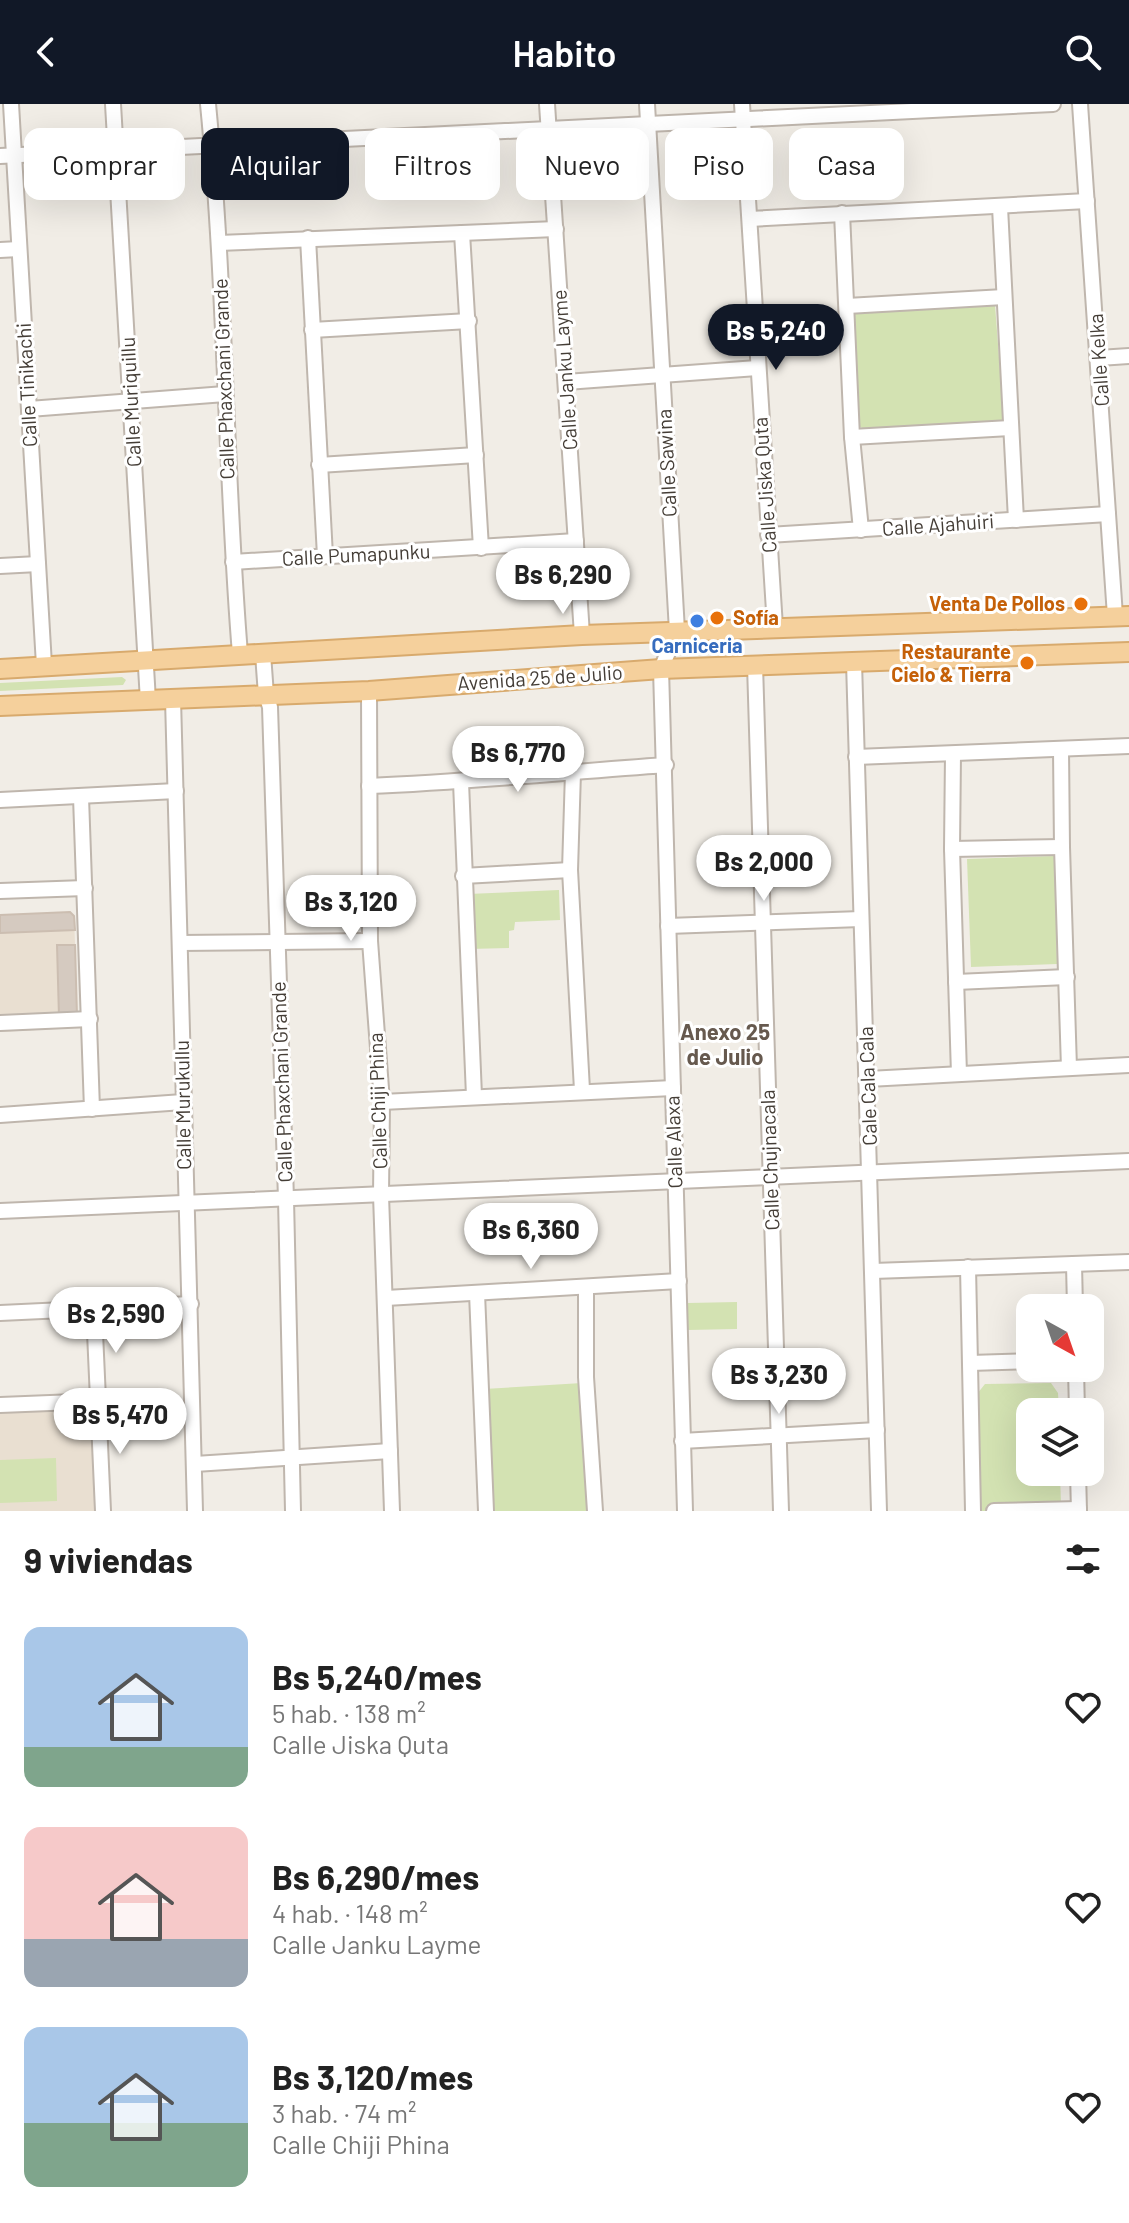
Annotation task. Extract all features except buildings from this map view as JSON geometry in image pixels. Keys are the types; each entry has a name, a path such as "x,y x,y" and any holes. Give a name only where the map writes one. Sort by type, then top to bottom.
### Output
{"main road":[{"name":"Avenida 25 de Julio","path":"0,669 582,635 1122,616"},
{"name":"Avenida 25 de Julio","path":"0,706 369,691 661,669 1129,652"}],"street":[{"name":"Calle Tinikachi","path":"11,104 7,156 19,249 44,665"},
{"name":"Calle Muriquillu","path":"113,104 115,128"},
{"name":"Calle Phaxchani Grande","path":"208,104 210,128"},
{"name":"Calle Janku Layme","path":"547,104 549,128"},
{"name":"Calle Sawina","path":"647,104 677,631"},
{"path":"569,128 648,124 743,112 1053,104"},
{"name":"Calle Kelka","path":"1080,104 1108,514 1122,616"},
{"name":"Calle Jiska Quta","path":"743,112 775,627"},
{"path":"349,139 516,131"},
{"name":"Calle Muriquillu","path":"119,200 148,701"},
{"name":"Calle Phaxchani Grande","path":"216,200 240,654"},
{"name":"Calle Janku Layme","path":"554,200 582,635"},
{"path":"750,219 1087,201"},
{"path":"1000,207 1016,520"},
{"path":"842,213 852,437 861,530"},
{"path":"219,243 556,229"},
{"path":"462,233 481,548"},
{"path":"308,238 325,556"},
{"path":"0,250 19,249"},
{"path":"847,306 1004,297"},
{"path":"312,330 469,321"},
{"path":"1099,358 1129,356"},
{"path":"566,382 757,368"},
{"path":"29,409 225,394"},
{"path":"852,437 1010,428"},
{"path":"319,465 476,455"},
{"name":"Calle Ajahuiri","path":"768,535 1108,514"},
{"name":"Calle Pumapunku","path":"233,562 576,541"},
{"path":"0,566 38,564"},
{"name":"Calle Alaxa","path":"677,631 661,669 685,1511"},
{"name":"Calle Phaxchani Grande","path":"263,654 270,707 293,1511"},
{"name":"Cale Cala Cala","path":"854,662 879,1511"},
{"name":"Calle Chujnacala","path":"755,665 781,1511"},
{"name":"Calle Chiji Phina","path":"369,691 370,941 382,1102 381,1195 392,1511"},
{"name":"Calle Murukullu","path":"173,699 195,1511"},
{"path":"856,757 1129,746"},
{"path":"1061,750 1069,1068"},
{"path":"953,754 952,849 959,1074"},
{"path":"369,786 461,782 666,765"},
{"path":"573,772 570,870 582,1090"},
{"path":"461,782 474,1096"},
{"path":"0,800 176,791"},
{"path":"81,797 92,1109"},
{"path":"952,849 1062,847"},
{"path":"463,876 570,870"},
{"path":"0,891 85,888"},
{"path":"668,926 861,919"},
{"path":"180,943 370,941"},
{"path":"956,982 1067,977"},
{"path":"0,1023 90,1019"},
{"path":"868,1079 1129,1065"},
{"path":"382,1102 673,1088"},
{"path":"0,1115 183,1102"},
{"path":"0,1211 1129,1161"},
{"path":"873,1271 1129,1262"},
{"path":"1074,1264 1075,1294"},
{"path":"968,1267 973,1511"},
{"path":"386,1298 679,1281"},
{"path":"586,1287 586,1377 595,1511"},
{"path":"477,1293 486,1511"},
{"path":"0,1313 191,1304"},
{"path":"94,1310 103,1511"},
{"path":"970,1363 1016,1361"},
{"path":"0,1405 100,1401"},
{"path":"682,1441 877,1430"},
{"path":"195,1464 390,1451"},
{"path":"994,1511 1079,1510 1078,1486"}],"shaded area":[{"path":"70,912 74,916 78,1025 74,1028 0,1032 0,915"},
{"path":"89,1409 93,1413 96,1511 0,1511 0,1413"}],"green space":[{"path":"995,305 1004,423 860,427 852,313 857,309"},
{"path":"122,677 126,680 123,685 0,691 0,683"},
{"path":"1055,856 1057,964 971,967 967,859"},
{"path":"559,890 560,920 515,922 514,930 509,931 509,948 469,949 468,894"},
{"path":"737,1302 737,1329 688,1330 688,1303"},
{"path":"582,1383 588,1511 490,1511 484,1389"},
{"path":"1051,1383 1058,1393 1058,1398 1016,1398 1016,1486 1060,1486 1059,1511 978,1511 977,1394 985,1384"},
{"path":"56,1458 57,1501 0,1503 0,1460"}],"place":[{"name":"Venta De Pollos","path":"1081,604"},
{"name":"Sofía","path":"717,618"},
{"name":"Carniceria","path":"697,621"},
{"name":"Restaurante Cielo & Tierra","path":"1027,663"}],"district":[{"name":"Anexo 25 de Julio","path":"725,1044"}]}
